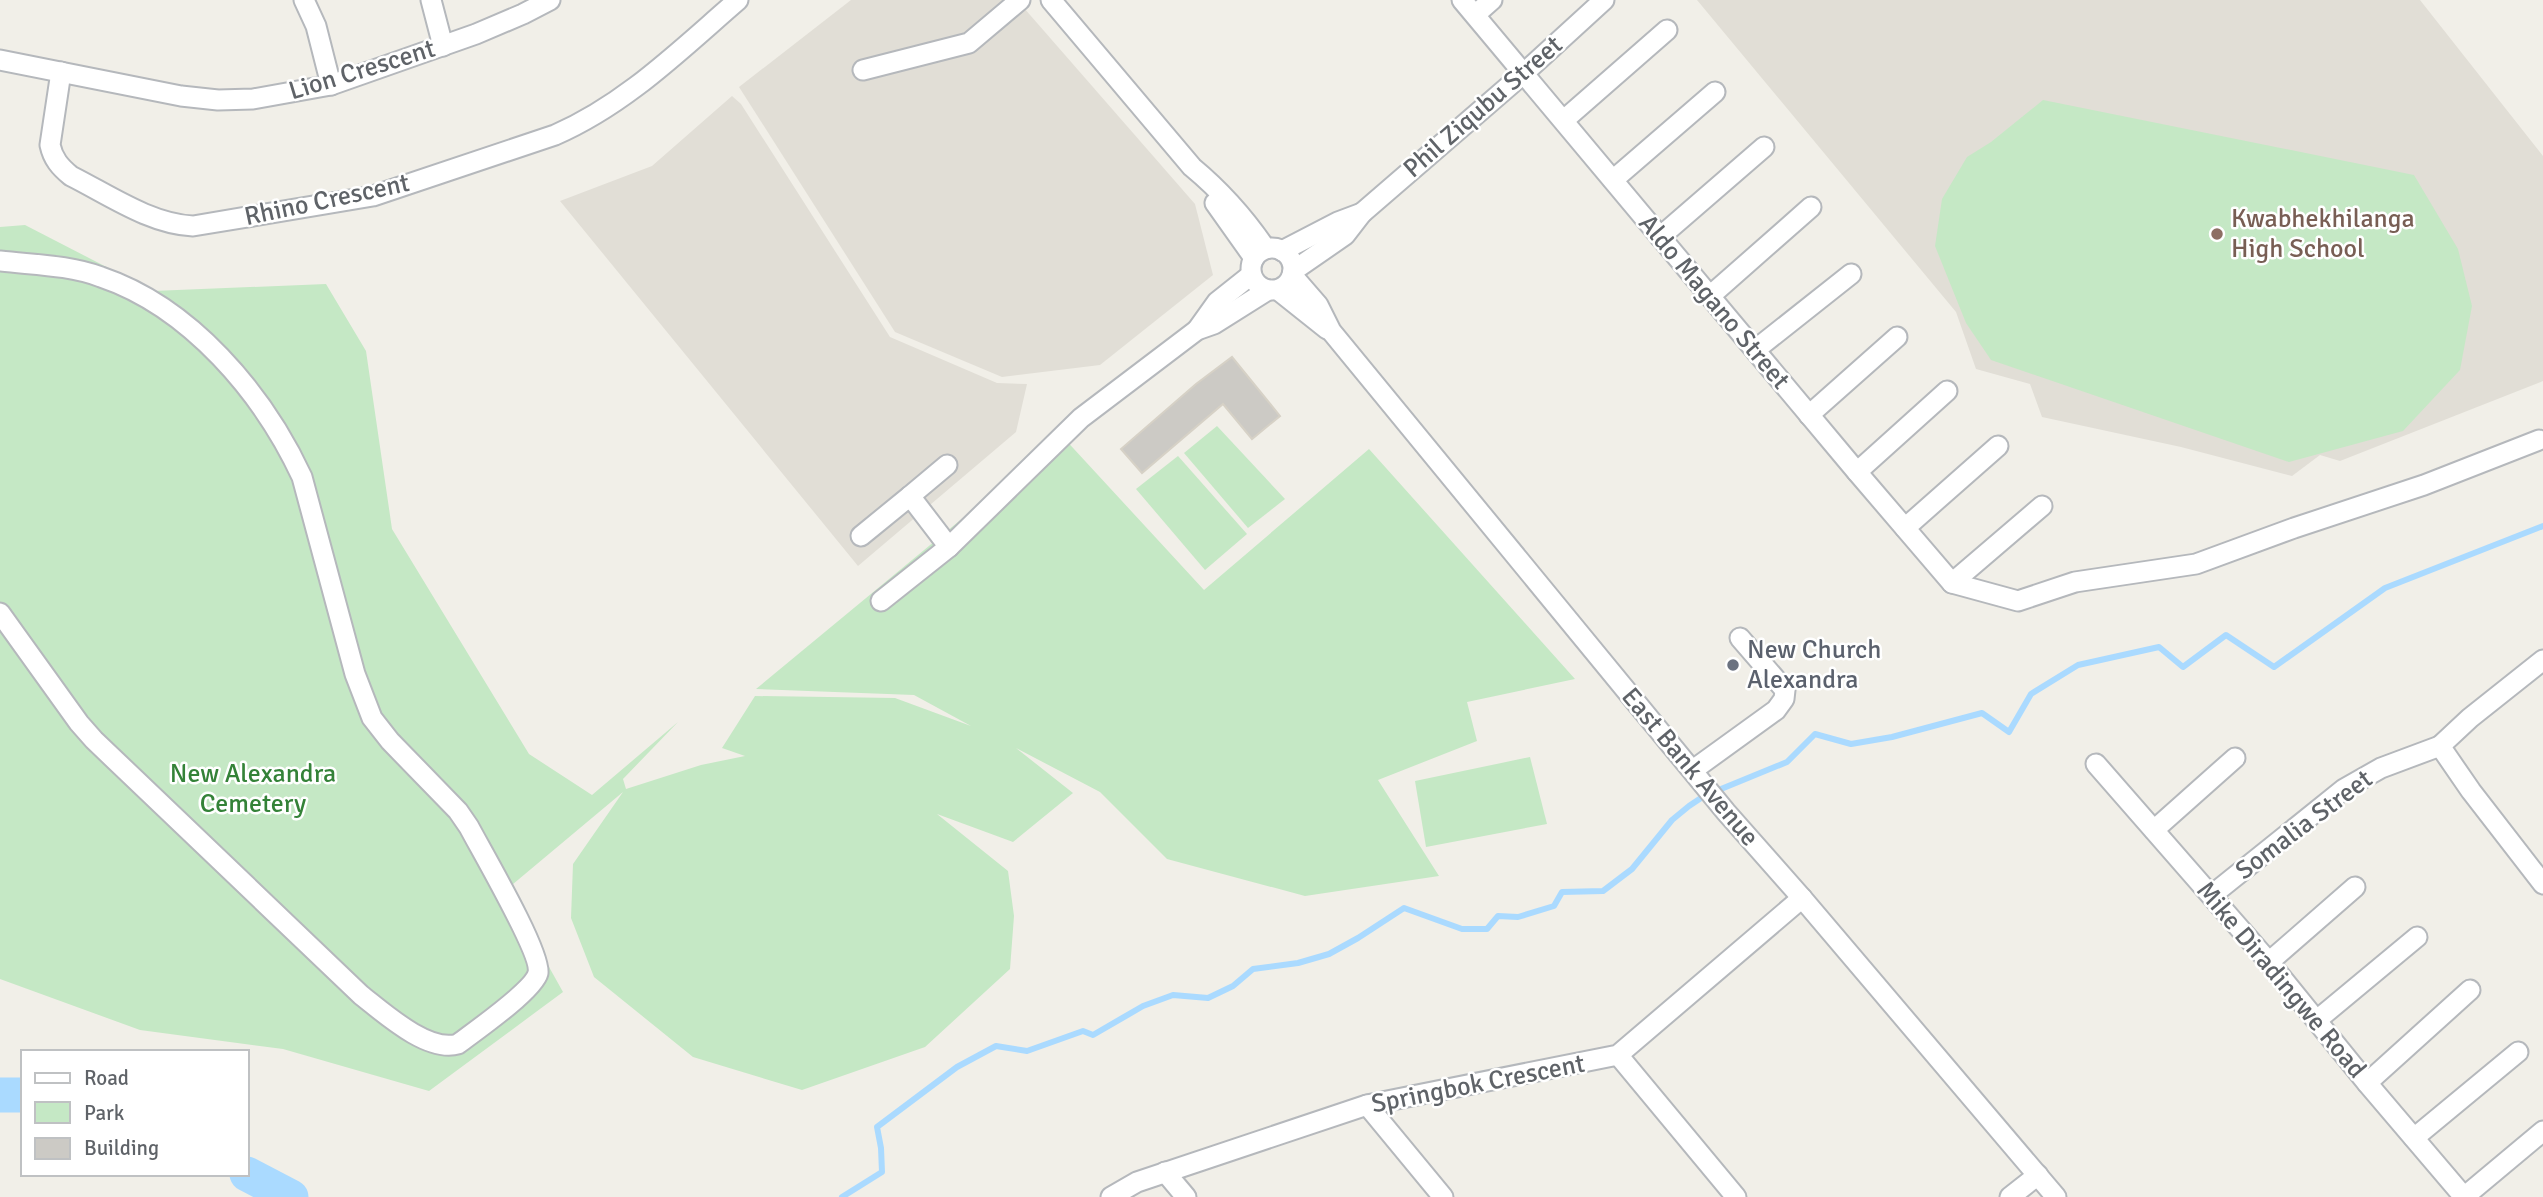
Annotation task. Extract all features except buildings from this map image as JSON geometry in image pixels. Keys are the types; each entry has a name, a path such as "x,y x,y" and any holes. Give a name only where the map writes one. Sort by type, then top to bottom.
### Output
{"street":[{"path":"304,0 316,26 331,85"},
{"path":"431,0 443,46"},
{"name":"Lion Crescent","path":"0,60 181,96 218,100 262,98 331,85 443,46 523,14 550,0"},
{"name":"Rhino Crescent","path":"61,72 50,145 52,154 62,169 156,218 193,226 373,196 555,135 584,122 624,97 738,0"},
{"path":"863,70 969,43 1020,0"},
{"path":"1051,0 1192,167 1263,258"},
{"path":"1469,7 1492,0"},
{"name":"Phil Ziqubu Street","path":"1197,330 1214,324 1273,290 1285,286 1293,273 1345,235 1362,213 1604,0"},
{"name":"Aldo Magano Street","path":"1469,7 1952,583"},
{"path":"1564,120 1667,30"},
{"path":"1613,180 1715,92"},
{"path":"1660,237 1764,147"},
{"path":"1710,296 1811,207"},
{"name":"Phil Ziqubu Street","path":"1197,330 1217,302 1263,258 1362,213"},
{"name":"East Bank Avenue","path":"1331,331 1273,290 1255,282 1263,258 1292,263 1293,273 1318,305 1331,331 1726,812 2056,1197"},
{"path":"0,261 80,271 123,285 144,296 168,310 205,341 259,406 277,431 302,477 355,674 372,718 390,741 452,804 469,827 530,944 538,966 535,978 509,1005 458,1044 448,1047 431,1042 390,1018 361,995 94,740 0,613"},
{"path":"1755,349 1851,274"},
{"path":"881,601 948,547 1082,418 1197,330"},
{"path":"1809,415 1897,337"},
{"path":"1857,472 1947,391"},
{"path":"1952,583 2018,601 2075,582 2196,564 2424,485 2539,440"},
{"path":"1905,528 1998,446"},
{"path":"861,536 947,465"},
{"path":"910,496 948,547"},
{"path":"1952,583 2042,506"},
{"path":"1697,776 1776,710 1784,699 1785,690 1740,638"},
{"path":"2542,662 2470,718 2440,746 2543,884"},
{"name":"Somalia Street","path":"2212,895 2344,789 2381,768 2440,746"},
{"path":"2154,830 2235,758"},
{"name":"Mike Diradingwe Road","path":"2096,764 2269,962 2464,1197"},
{"path":"2269,962 2355,887"},
{"name":"Springbok Crescent","path":"1111,1197 1137,1182 1367,1105 1618,1055 1802,898"},
{"path":"2317,1020 2417,937"},
{"path":"2367,1083 2470,990"},
{"path":"2414,1138 2518,1052"},
{"path":"1618,1055 1736,1197"},
{"path":"1367,1105 1443,1197"},
{"path":"2464,1197 2543,1131"},
{"path":"1166,1172 1186,1197"},
{"path":"2010,1197 2038,1175"}],"shaded area":[{"path":"851,0 1017,0 1195,204 1213,275 1100,365 1002,377 895,332 739,87"},
{"name":"Kwabhekhilanga High School","path":"1697,0 2420,0 2543,156 2543,381 2340,461 2320,455 2292,476 2181,447 2042,417 2030,384 1976,369 1956,312"},
{"path":"732,96 741,104 890,337 997,383 1027,384 1016,432 858,566 560,201 652,166"}],"green space":[{"path":"2043,100 2414,175 2458,249 2472,306 2460,370 2403,431 2289,462 1991,360 1966,323 1935,246 1942,199 1967,157 1991,142"},
{"name":"New Alexandra Cemetery","path":"25,225 153,291 326,284 366,351 392,529 529,754 592,795 678,722 623,779 626,789 701,765 745,756 722,748 755,696 895,698 971,726 914,695 756,689 1062,436 1204,590 1369,449 1575,679 1467,702 1477,741 1378,780 1439,876 1305,896 1167,859 1100,792 1016,748 1073,793 1013,842 937,814 1008,871 1014,916 1010,969 925,1047 802,1090 693,1057 594,977 571,918 573,864 623,792 506,890 563,992 429,1091 283,1049 140,1030 0,979 0,227"},
{"path":"1217,426 1285,499 1248,528 1184,453"},
{"path":"1178,456 1247,534 1205,570 1136,489"},
{"path":"1530,757 1547,824 1426,847 1415,781"}],"waterway":[{"path":"842,1197 882,1172 877,1127 957,1067 996,1046 1027,1051 1083,1031 1093,1035 1143,1006 1173,995 1208,998 1233,986 1253,969 1298,963 1329,954 1404,908 1462,929 1487,929 1498,916 1518,917 1554,906 1562,892 1603,891 1632,869 1672,820 1689,806 1704,796 1787,762 1815,734 1851,744 1892,737 1982,713 2009,732 2031,694 2078,665 2159,647 2183,667 2226,635 2274,667 2385,588 2543,526"},
{"path":"0,1095 21,1095"},
{"path":"248,1175 291,1197"}],"place":[{"name":"Kwabhekhilanga High School","path":"2217,234"},
{"name":"New Church Alexandra","path":"1733,665"}]}
